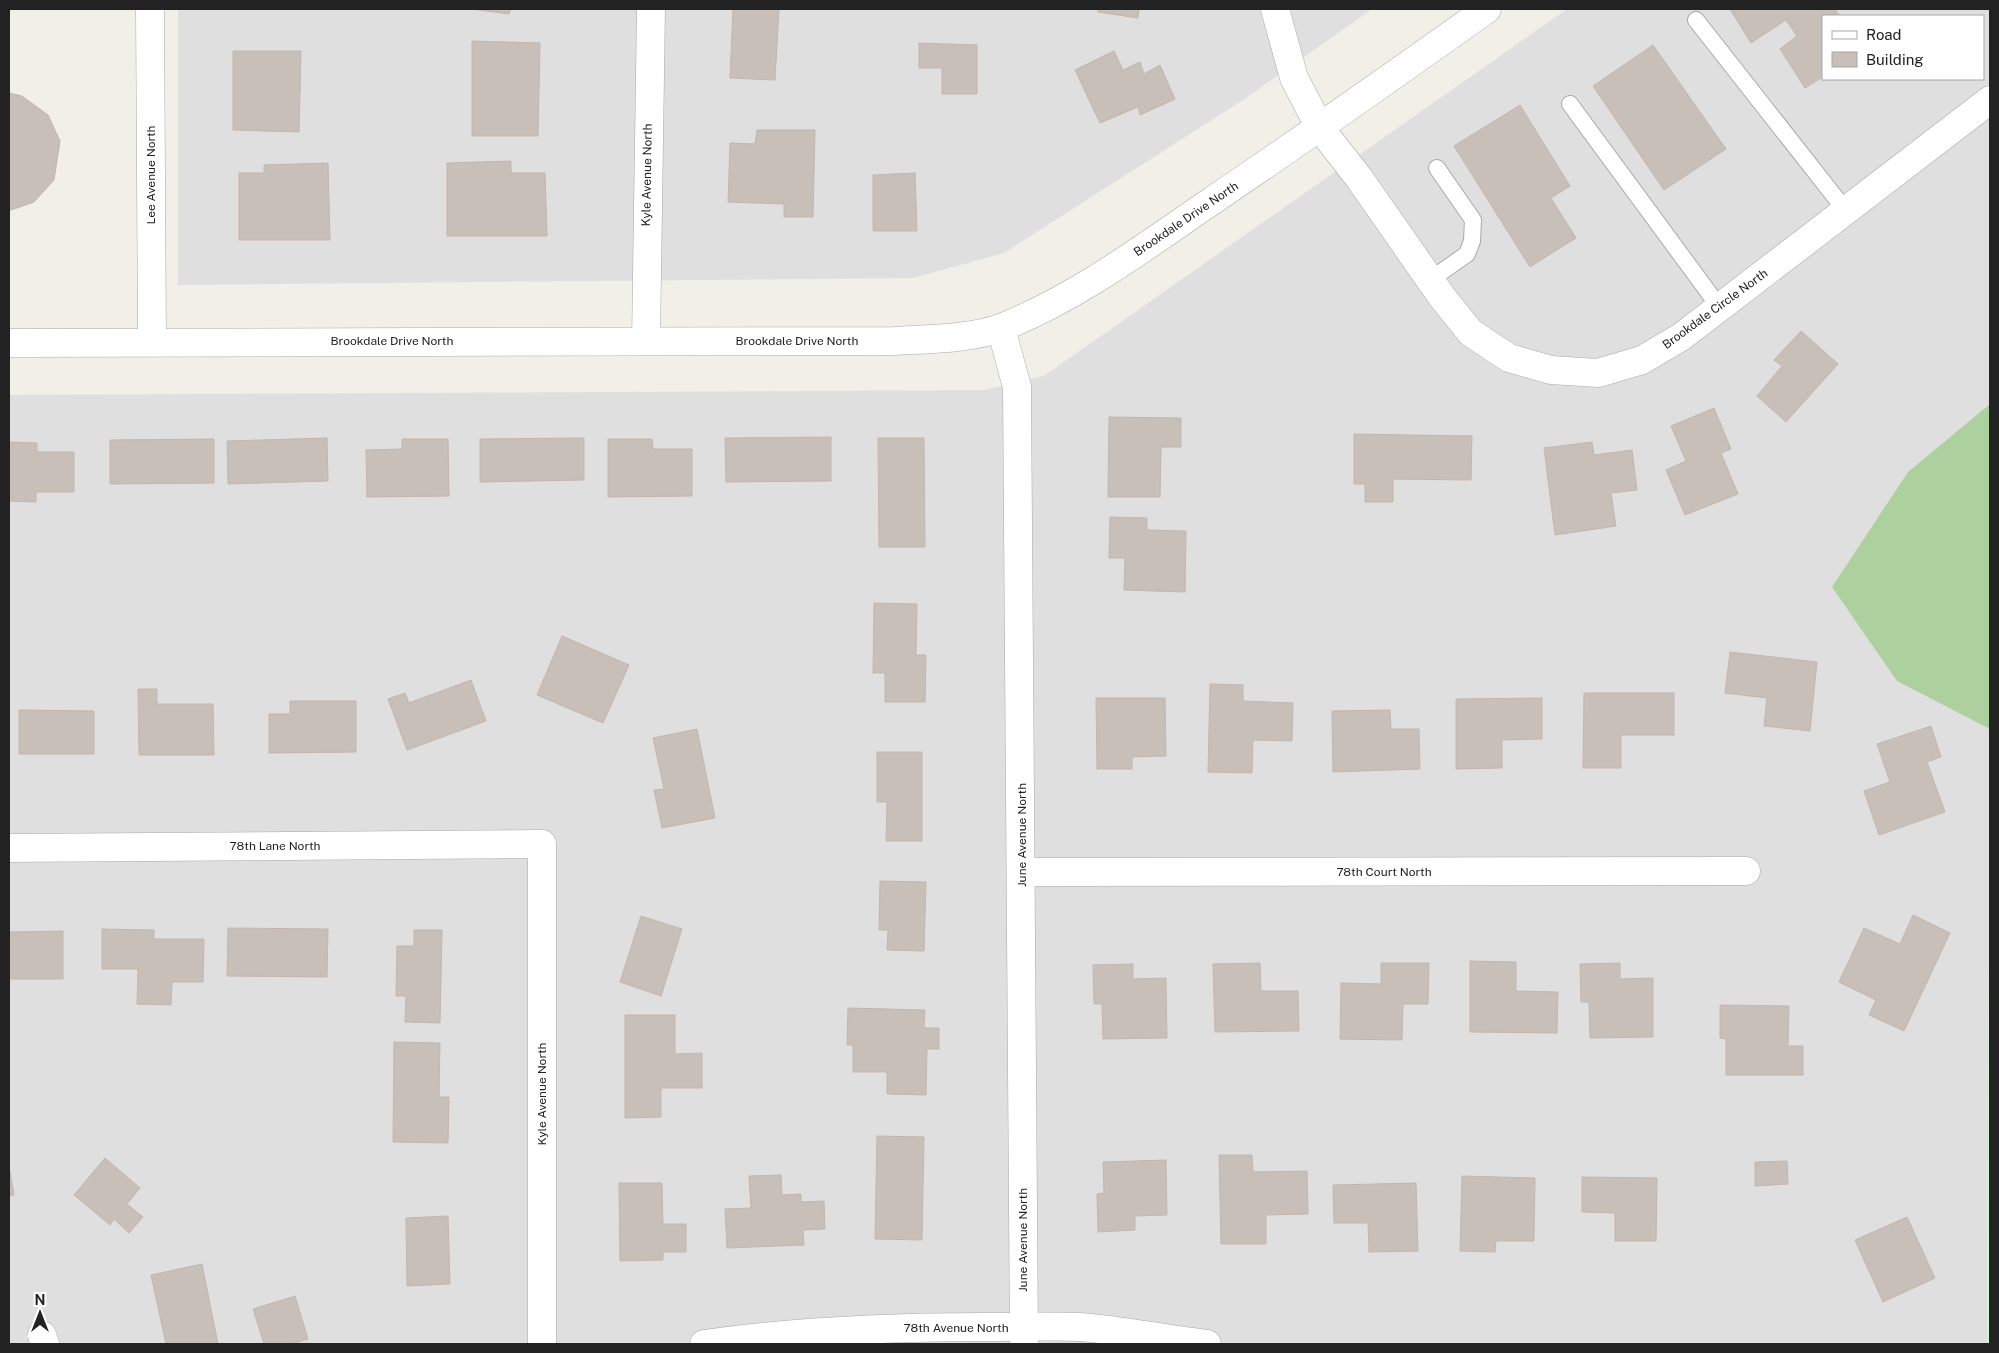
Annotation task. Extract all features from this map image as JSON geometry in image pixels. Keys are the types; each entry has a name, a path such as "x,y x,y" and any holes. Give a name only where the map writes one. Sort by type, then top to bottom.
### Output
{"street":[{"name":"Lee Avenue North","path":"150,9 152,342"},
{"name":"Kyle Avenue North","path":"646,341 649,71 652,9"},
{"path":"1275,9 1294,78 1320,128"},
{"name":"Brookdale Drive North","path":"9,343 894,341 950,338 1001,328 1039,310 1109,272 1320,128 1488,9"},
{"name":"Brookdale Circle North","path":"1320,128 1359,178 1430,280 1471,332 1510,358 1551,370 1598,372 1642,360 1681,337 1990,100"},
{"name":"June Avenue North","path":"1001,328 1017,387 1024,1336"},
{"name":"Kyle Avenue North","path":"542,844 542,1344"},
{"name":"78th Lane North","path":"9,848 542,844"},
{"name":"78th Court North","path":"1022,872 1746,871"},
{"name":"78th Avenue North","path":"704,1344 770,1335 848,1329 1024,1336 1078,1327 1140,1333 1207,1344"}],"lane":[{"path":"1696,20 1846,211"},
{"path":"1570,104 1720,308"},
{"path":"1430,280 1467,254 1472,241 1473,220 1437,168"}],"shaded area":[{"path":"178,9 1372,9 1243,100 1004,253 913,278 178,285"},
{"path":"1567,9 1990,9 1990,771 1987,1344 9,1344 9,395 984,390 1044,376"}],"green space":[{"path":"1990,404 1990,729 1897,681 1832,587 1908,472"},
{"path":"1990,771 1990,1344 1987,1344"}],"building":[{"path":"471,9 511,9 509,14"},
{"path":"733,9 779,9 775,80 730,78"},
{"path":"1098,9 1139,9 1138,18 1098,12"},
{"path":"1730,9 1835,9 1839,15 1822,15 1822,78 1805,88 1780,49 1797,36 1786,20 1751,43"},
{"path":"472,41 540,43 538,136 472,136"},
{"path":"919,43 977,45 977,94 942,94 942,68 919,68"},
{"path":"1653,45 1726,149 1664,190 1593,86"},
{"path":"233,51 301,51 299,132 233,130"},
{"path":"1114,51 1123,70 1140,62 1144,74 1160,65 1175,99 1140,115 1138,107 1100,123 1075,70"},
{"path":"9,93 22,96 48,115 60,141 54,180 34,202 11,210 9,210"},
{"path":"1520,105 1570,186 1551,198 1576,238 1530,267 1454,146"},
{"path":"757,130 815,130 813,217 784,217 784,204 728,202 730,143 755,144"},
{"path":"511,161 511,173 545,173 547,236 447,236 447,163"},
{"path":"328,163 330,240 239,240 239,173 264,173 264,165"},
{"path":"915,173 917,231 873,231 873,175"},
{"path":"1801,331 1838,364 1786,422 1757,396 1782,366 1774,360"},
{"path":"1714,408 1731,449 1721,453 1738,494 1685,515 1666,470 1686,461 1671,426"},
{"path":"1109,417 1181,418 1181,447 1161,447 1160,497 1108,497"},
{"path":"1354,434 1472,436 1471,480 1393,479 1393,502 1365,502 1365,484 1354,484"},
{"path":"831,437 831,481 726,482 725,438"},
{"path":"327,438 328,481 228,484 227,441"},
{"path":"584,438 584,480 480,482 480,439"},
{"path":"878,438 924,438 925,547 879,547"},
{"path":"214,439 214,483 110,484 110,440"},
{"path":"402,439 448,439 449,496 367,497 366,450 402,449"},
{"path":"608,439 652,439 653,449 692,449 692,496 608,497"},
{"path":"9,442 37,443 37,452 74,452 74,492 36,492 36,502 9,501"},
{"path":"1592,442 1594,455 1632,450 1637,490 1611,493 1616,526 1555,535 1544,448"},
{"path":"1110,517 1147,518 1147,530 1186,531 1185,592 1124,590 1125,558 1109,558"},
{"path":"874,603 917,604 916,655 926,655 925,702 885,702 885,673 873,673"},
{"path":"562,636 629,665 603,723 537,695"},
{"path":"1730,652 1817,662 1810,731 1764,726 1767,698 1725,693"},
{"path":"471,680 486,721 407,750 388,699 405,693 409,703"},
{"path":"1210,684 1243,685 1243,701 1293,703 1292,741 1253,740 1252,773 1208,772"},
{"path":"138,689 157,689 157,704 213,704 214,755 139,755"},
{"path":"1584,693 1674,693 1674,735 1621,735 1621,768 1583,768"},
{"path":"1096,698 1165,698 1166,756 1132,757 1132,769 1097,769"},
{"path":"1542,698 1542,739 1502,740 1502,768 1456,769 1456,699"},
{"path":"290,701 356,701 356,752 269,753 269,714 290,714"},
{"path":"19,710 94,711 94,754 19,754"},
{"path":"1390,710 1391,729 1419,729 1420,769 1333,772 1332,711"},
{"path":"1931,726 1941,757 1927,762 1945,812 1879,835 1864,791 1890,782 1877,744"},
{"path":"697,729 715,818 662,828 654,790 664,789 653,738"},
{"path":"877,752 922,752 922,841 886,841 887,802 877,802"},
{"path":"880,881 926,882 924,951 887,950 888,930 879,930"},
{"path":"1913,915 1950,933 1904,1031 1869,1015 1876,1000 1839,982 1864,928 1900,944"},
{"path":"641,916 682,929 661,996 620,982"},
{"path":"228,928 328,929 327,977 227,976"},
{"path":"102,929 154,930 154,939 204,939 203,982 172,982 171,1005 137,1004 138,969 102,969"},
{"path":"414,930 442,930 440,1023 405,1022 406,996 396,996 397,946 414,946"},
{"path":"63,931 63,979 9,979 9,932"},
{"path":"1470,961 1516,962 1516,991 1558,992 1557,1033 1470,1032"},
{"path":"1260,963 1261,991 1298,991 1299,1031 1215,1032 1213,964"},
{"path":"1381,963 1429,963 1428,1004 1403,1004 1402,1040 1340,1039 1341,983 1381,984"},
{"path":"1620,963 1620,979 1653,978 1653,1037 1590,1038 1589,1002 1581,1002 1580,964"},
{"path":"1133,964 1133,979 1166,978 1167,1038 1103,1039 1102,1004 1094,1004 1093,965"},
{"path":"1720,1005 1789,1006 1788,1046 1803,1046 1803,1075 1726,1075 1726,1039 1720,1038"},
{"path":"848,1008 925,1010 924,1028 939,1028 939,1049 927,1049 926,1095 887,1094 887,1072 853,1072 853,1045 847,1045"},
{"path":"625,1015 675,1015 675,1054 702,1053 702,1088 661,1088 661,1117 625,1118"},
{"path":"394,1042 440,1043 439,1097 449,1097 448,1143 393,1142"},
{"path":"877,1136 924,1137 922,1240 875,1239"},
{"path":"1219,1155 1252,1155 1253,1172 1307,1171 1308,1214 1266,1215 1266,1244 1221,1244"},
{"path":"105,1158 140,1188 127,1204 143,1217 129,1233 114,1219 110,1225 74,1195"},
{"path":"1166,1160 1167,1215 1135,1216 1135,1230 1098,1232 1097,1194 1104,1193 1103,1162"},
{"path":"1787,1161 1788,1184 1755,1186 1755,1162"},
{"path":"9,1166 14,1195 9,1196"},
{"path":"781,1175 782,1195 801,1194 801,1202 824,1201 825,1229 803,1230 804,1245 727,1248 725,1209 751,1208 749,1176"},
{"path":"1462,1176 1535,1178 1534,1241 1496,1241 1495,1252 1460,1251"},
{"path":"1582,1177 1657,1178 1656,1241 1615,1241 1615,1213 1582,1212"},
{"path":"619,1183 662,1183 663,1224 686,1224 686,1252 663,1252 663,1260 620,1261"},
{"path":"1416,1183 1418,1251 1369,1252 1368,1223 1334,1223 1333,1185"},
{"path":"448,1216 450,1284 407,1286 406,1218"},
{"path":"1907,1217 1935,1278 1883,1302 1855,1240"},
{"path":"202,1264 218,1344 166,1344 151,1275"},
{"path":"295,1296 308,1339 292,1344 264,1344 253,1309"}]}
